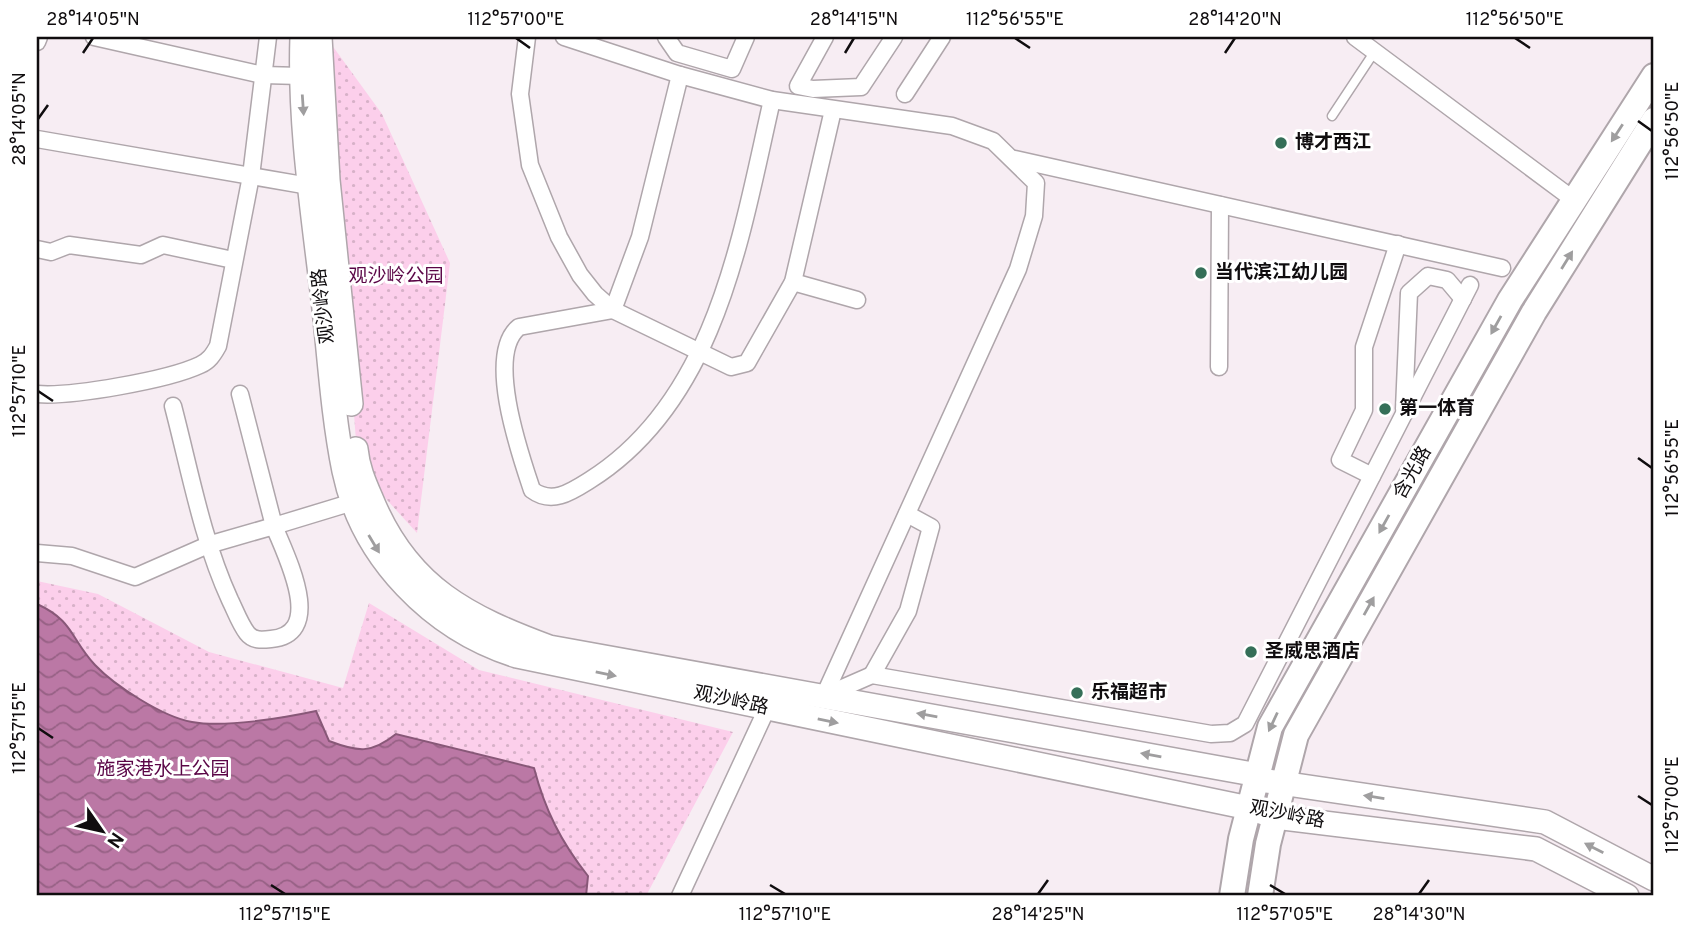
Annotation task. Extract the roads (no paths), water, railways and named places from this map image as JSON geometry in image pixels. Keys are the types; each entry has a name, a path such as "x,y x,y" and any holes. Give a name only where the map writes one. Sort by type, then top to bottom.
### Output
{"main road":[{"name":"观沙岭路","path":"302,37 301,76 309,186 344,471 353,502 368,534 405,587 471,638 517,656 772,698 824,696 1284,783 1545,822 1654,879"},
{"name":"观沙岭路","path":"320,37 328,180 358,468 398,550 417,574 446,599 481,619 549,646 1249,808 1275,817 1536,849 1627,896"},
{"name":"含光路","path":"1232,896 1249,808 1270,726 1510,300 1654,76"},
{"name":"含光路","path":"1260,896 1275,817 1296,735 1535,312 1654,120"}],"street":[{"path":"37,42 39,37"},
{"path":"94,37 263,75 301,76"},
{"path":"37,394 65,394 149,379 199,366 211,358 218,346 251,176 268,37"},
{"path":"527,37 520,94 523,133 530,165 559,237 587,284 613,310 731,367 740,367 747,363 793,282 833,110"},
{"path":"564,37 680,75 772,100 951,126 993,141 1015,159 1036,183 1034,216 1018,269 824,696"},
{"path":"666,37 677,53 732,69 746,37"},
{"path":"825,37 798,86 813,89 861,87 894,37"},
{"path":"905,94 942,37"},
{"path":"1355,37 1574,200"},
{"path":"613,310 640,237 680,75"},
{"path":"613,310 519,327 511,334 506,345 509,418 532,490 540,496 564,496 609,468 666,409 699,351 734,265 772,100"},
{"path":"37,139 309,186"},
{"path":"1015,159 1502,268"},
{"path":"1219,367 1220,205"},
{"path":"1372,476 1340,460 1364,411 1364,347 1398,244"},
{"path":"37,249 51,251 69,245 141,255 163,245 233,260"},
{"path":"824,696 872,675 1211,733 1230,733 1245,724 1466,292 1447,280 1428,275 1409,293 1403,415"},
{"path":"793,282 857,300"},
{"path":"173,406 215,568 248,635 258,640 277,639 292,630 300,615 298,588 274,526 240,394"},
{"path":"37,552 72,556 135,577 208,545 353,502"},
{"path":"872,675 908,611 931,527 906,514"},
{"path":"680,896 772,698"},
{"path":"1035,734 1039,704"}],"lane":[{"path":"1332,116 1375,51"}],"water":[{"name":"施家港水上公园","path":"37,604 65,624 95,665 115,682 154,707 180,719 205,724 237,723 316,711 329,741 348,747 371,748 396,734 534,768 555,825 588,876 586,896 37,896"}],"place":[{"name":"博才西江","path":"1281,143"},
{"name":"当代滨江幼儿园","path":"1201,273"},
{"name":"第一体育","path":"1385,409"},
{"name":"圣威思酒店","path":"1251,652"},
{"name":"乐福超市","path":"1077,693"}],"park label":[{"name":"观沙岭公园","path":"396,277"}]}
